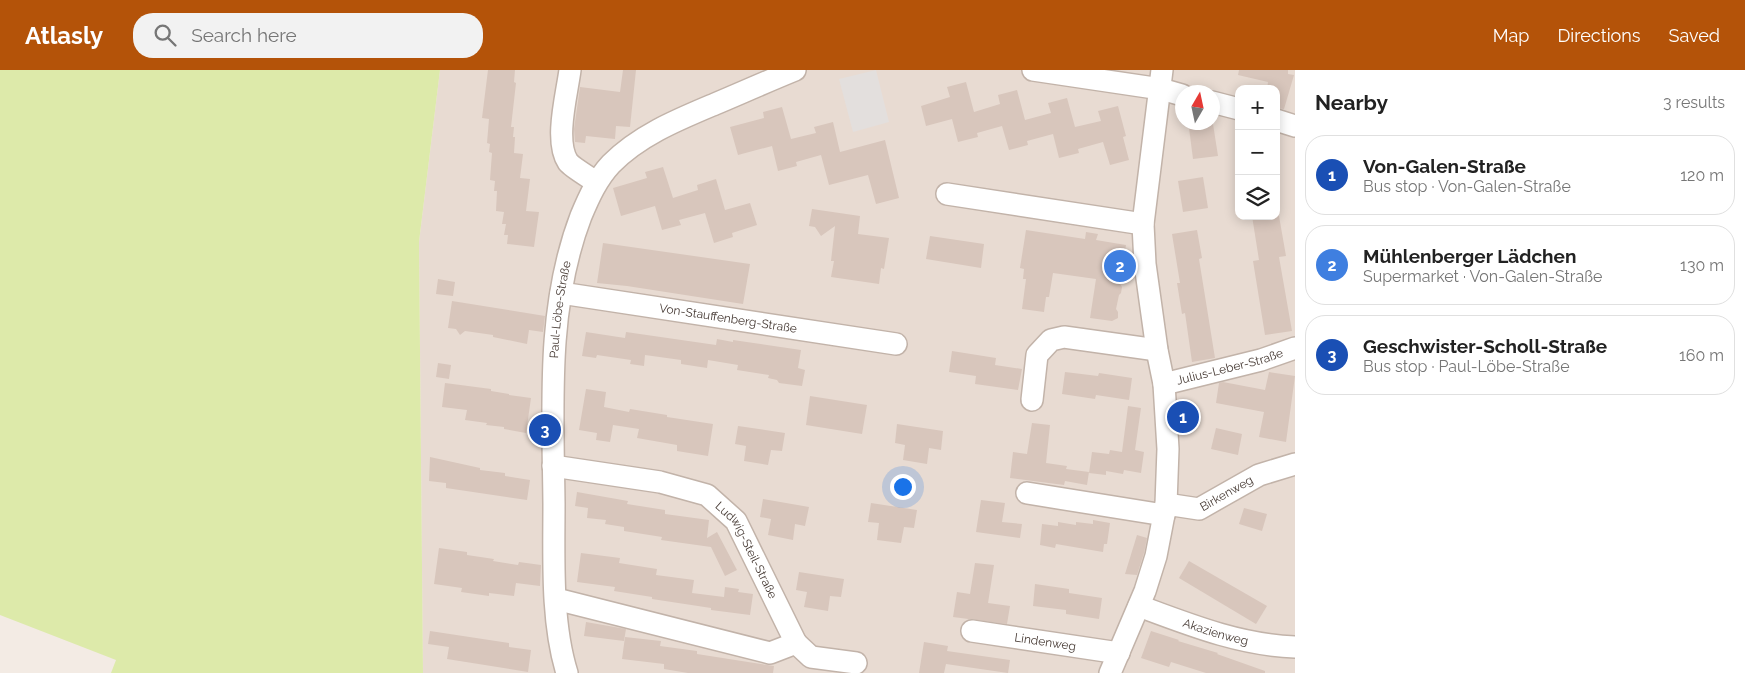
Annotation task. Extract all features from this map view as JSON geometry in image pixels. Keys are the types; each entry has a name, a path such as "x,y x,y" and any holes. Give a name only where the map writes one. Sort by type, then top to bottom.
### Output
{"street":[{"path":"570,70 562,129 563,148 569,162 596,182"},
{"name":"Paul-Löbe-Straße","path":"567,673 559,635 556,599 554,362 561,293 573,239 596,182 611,164 637,141 673,121 795,70"},
{"path":"1033,70 1162,80 1175,90"},
{"path":"1110,673 1139,606 1156,556 1165,510 1168,449 1164,384 1157,350 1145,264 1143,224 1162,80"},
{"path":"1220,104 1235,108"},
{"path":"1280,121 1295,126"},
{"path":"947,194 1143,224"},
{"name":"Von-Stauffenberg-Straße","path":"561,293 896,344"},
{"path":"1032,400 1037,355 1051,340 1064,337 1157,350"},
{"name":"Julius-Leber-Straße","path":"1164,384 1261,360 1295,348"},
{"name":"Birkenweg","path":"1027,493 1165,510 1199,509 1259,475 1295,464"},
{"name":"Ludwig-Steil-Straße","path":"554,466 660,482 707,495 736,521 796,643 811,657 856,663"},
{"path":"556,599 770,653 796,643"},
{"name":"Akazienweg","path":"1139,606 1218,635 1274,646 1295,647"},
{"name":"Lindenweg","path":"972,631 1119,653"}],"shaded area":[{"path":"440,70 1295,70 1295,673 423,673 419,242"},
{"path":"876,70 889,122 853,132 839,79"}],"green space":[{"path":"0,70 440,70 419,242 423,673 111,673 116,660 0,615"}],"building":[{"path":"488,70 515,70 514,82 516,83 511,127 514,127 514,153 523,154 520,178 530,179 526,211 539,212 534,247 507,244 508,235 504,235 506,224 502,224 504,212 496,211 497,191 494,191 495,181 490,180 492,153 489,152 490,144 487,143 489,119 482,118"},
{"path":"623,70 636,70 630,127 616,126 615,139 586,136 585,143 575,142 574,129 580,87 620,92"},
{"path":"1239,70 1288,70 1288,74 1294,75 1284,109 1280,108 1280,85 1268,85 1268,82 1238,75"},
{"path":"966,82 974,112 1000,104 998,95 1017,90 1025,120 1051,113 1048,103 1067,98 1075,127 1101,121 1098,111 1118,106 1126,136 1123,137 1129,160 1110,165 1103,142 1078,149 1079,153 1059,158 1053,134 1027,141 1028,145 1009,150 1002,126 977,133 978,137 958,142 952,119 926,126 921,106 950,97 947,87"},
{"path":"782,107 791,139 816,133 814,127 833,122 840,152 885,140 899,198 876,204 868,175 829,185 821,155 796,162 797,166 778,171 772,146 738,155 730,127 764,118 763,112"},
{"path":"1189,130 1214,130 1218,156 1193,159"},
{"path":"663,167 673,198 698,190 697,185 716,179 725,210 750,203 757,225 732,233 733,237 714,243 705,213 679,220 681,225 662,230 655,206 621,216 613,188 647,178 645,172"},
{"path":"1203,177 1208,208 1183,212 1178,181"},
{"path":"812,209 860,216 858,234 889,238 884,269 881,268 879,284 831,277 834,261 831,261 835,226 821,236 815,227 809,226"},
{"path":"1253,220 1280,220 1286,256 1279,257 1292,331 1265,335 1253,261 1259,260"},
{"path":"1026,230 1085,239 1086,232 1098,234 1096,240 1126,245 1120,284 1122,287 1116,309 1118,318 1112,321 1090,318 1096,279 1053,273 1044,312 1022,309 1026,279 1023,279 1024,269 1020,268"},
{"path":"1197,230 1202,258 1199,259 1215,358 1192,362 1185,313 1182,314 1177,283 1180,283 1172,234"},
{"path":"930,236 984,244 981,268 926,259"},
{"path":"603,243 750,264 743,304 597,283"},
{"path":"438,279 455,282 453,296 436,294"},
{"path":"452,301 545,316 543,332 529,330 527,344 493,337 493,335 465,331 460,335 456,329 448,328"},
{"path":"586,332 625,338 626,332 716,345 717,339 733,342 733,340 801,350 798,368 805,370 802,386 779,383 777,380 768,378 769,375 737,370 738,365 708,360 707,368 681,364 681,360 645,355 644,366 630,364 631,360 597,355 596,358 582,356"},
{"path":"952,351 996,358 995,365 1022,369 1018,390 975,384 976,376 949,372"},
{"path":"438,363 451,365 449,379 436,377"},
{"path":"1065,372 1098,376 1099,373 1132,378 1129,400 1096,395 1095,399 1062,394"},
{"path":"1269,372 1295,376 1286,442 1259,437 1264,412 1216,403 1219,383 1223,382 1265,390"},
{"path":"445,383 491,389 491,391 531,398 526,433 504,429 504,427 486,425 487,423 465,420 467,410 442,407"},
{"path":"586,389 606,392 604,407 629,412 630,409 713,424 708,456 677,451 677,445 637,438 639,429 613,425 610,442 596,440 597,433 579,430"},
{"path":"810,396 867,405 862,434 806,425"},
{"path":"1128,406 1141,408 1135,450 1144,452 1141,473 1124,470 1123,474 1106,471 1106,475 1089,473 1092,452 1109,454 1110,450 1122,452"},
{"path":"1032,423 1050,425 1046,463 1067,466 1066,469 1089,472 1087,485 1065,481 1064,485 1010,478 1013,452 1027,454"},
{"path":"897,424 943,431 941,450 929,448 927,464 903,460 905,445 895,443"},
{"path":"738,426 785,433 782,451 771,450 768,465 744,461 746,446 735,444"},
{"path":"1216,428 1242,434 1238,455 1211,449"},
{"path":"430,457 480,468 480,470 505,473 505,476 530,480 527,500 446,488 446,483 429,481"},
{"path":"577,492 628,501 627,504 665,510 665,514 709,520 707,538 717,532 737,570 725,576 711,547 661,540 662,537 624,531 624,527 605,524 606,520 587,518 588,508 575,506"},
{"path":"763,499 809,507 805,526 795,524 793,540 768,535 771,519 760,517"},
{"path":"981,500 1005,503 1002,522 1022,524 1020,538 976,532"},
{"path":"871,503 917,510 914,528 904,527 901,543 877,540 879,523 868,522"},
{"path":"1244,508 1267,514 1262,531 1239,524"},
{"path":"1093,520 1110,523 1107,544 1104,544 1103,552 1056,544 1055,548 1040,545 1042,524 1058,526 1058,522 1076,525 1076,522 1093,524"},
{"path":"1137,535 1147,538 1144,553 1137,575 1125,574"},
{"path":"439,548 467,552 467,555 494,559 493,561 518,565 519,562 541,565 540,586 516,583 514,596 489,593 489,596 461,592 462,588 434,584"},
{"path":"581,553 620,558 619,563 657,569 656,575 694,580 692,593 724,597 725,587 739,589 738,592 753,594 750,615 652,599 652,597 614,591 615,587 577,582"},
{"path":"1189,561 1267,606 1256,624 1179,578"},
{"path":"975,563 994,565 988,603 1010,606 1007,624 953,617 957,592 970,594"},
{"path":"799,572 844,579 841,597 830,596 828,611 804,607 807,592 796,590"},
{"path":"1035,584 1069,589 1069,593 1102,598 1099,619 1066,614 1066,610 1033,606"},
{"path":"586,622 626,629 624,641 584,636"},
{"path":"430,631 509,643 509,647 531,650 528,672 447,659 449,647 428,644"},
{"path":"1151,631 1218,653 1265,671 1265,673 1206,673 1171,662 1169,667 1141,658"},
{"path":"625,637 661,641 660,646 774,666 773,673 688,673 664,669 664,664 622,659"},
{"path":"924,642 948,646 947,651 1010,660 1008,673 946,664 944,673 919,673"}],"place":[{"name":"Mühlenberger Lädchen","path":"1120,266"},
{"name":"Von-Galen-Straße","path":"1183,417"},
{"name":"Geschwister-Scholl-Straße","path":"545,430"}]}
